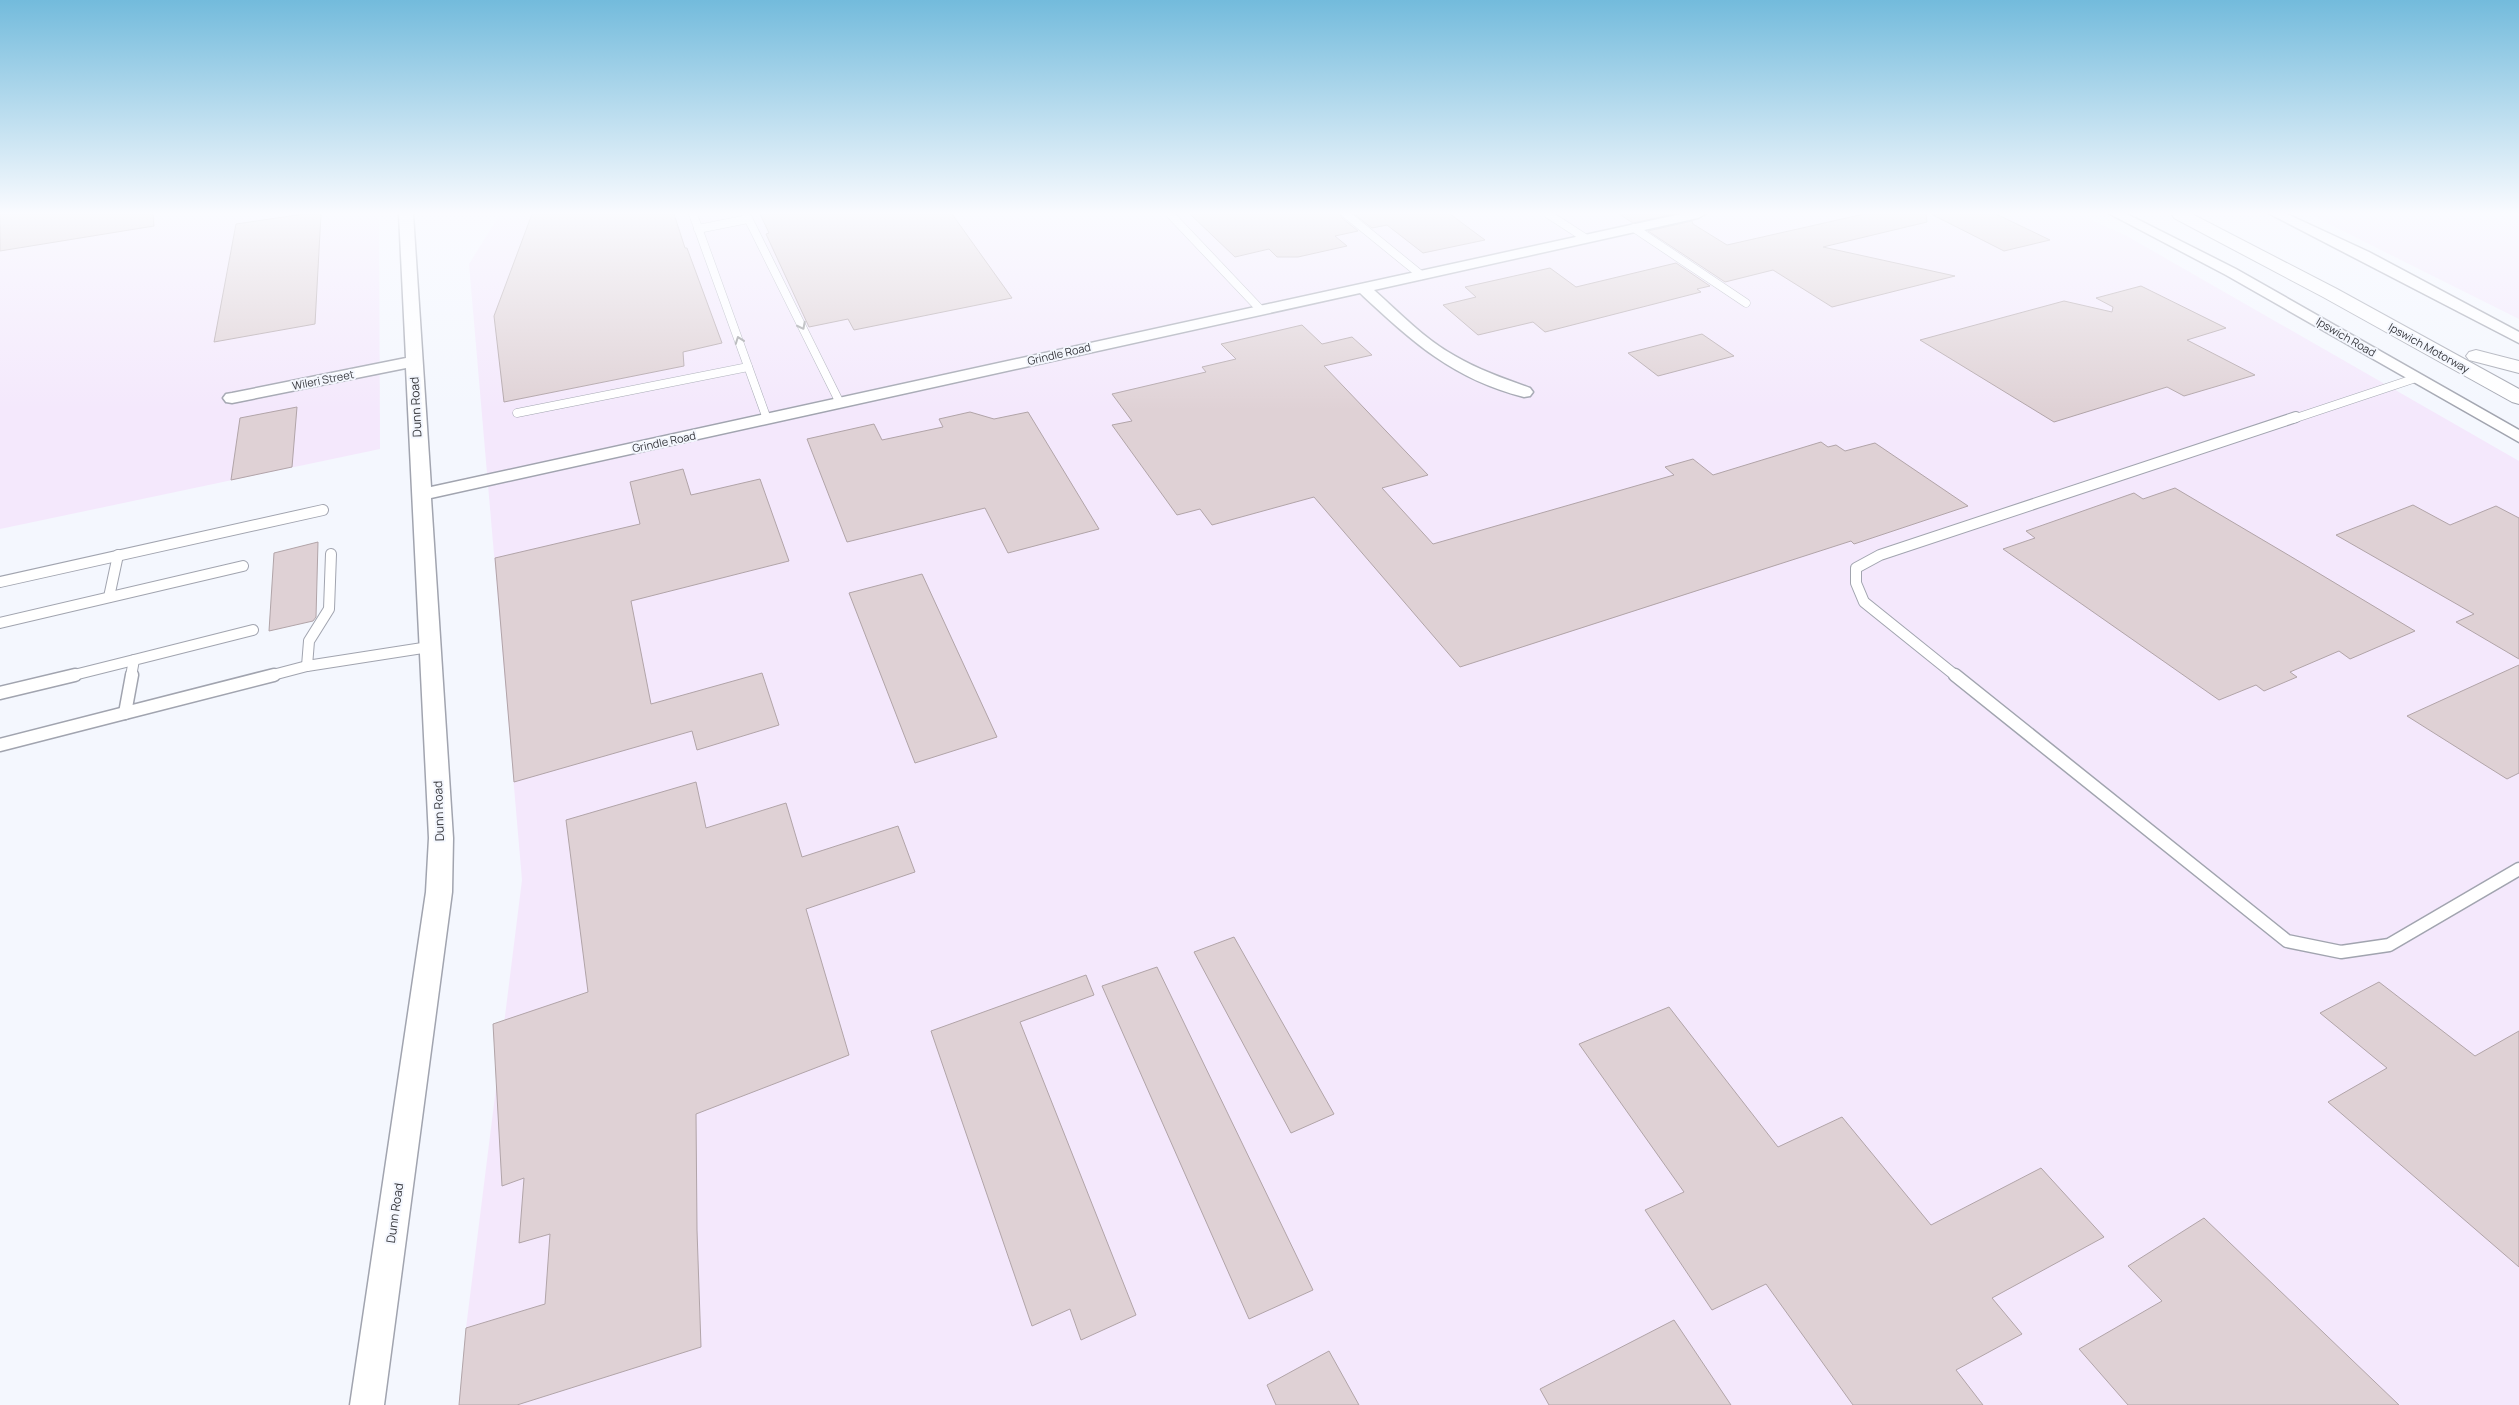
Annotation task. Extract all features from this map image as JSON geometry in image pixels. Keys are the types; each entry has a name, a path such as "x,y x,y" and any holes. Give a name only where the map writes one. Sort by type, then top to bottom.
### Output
{"highway":[{"name":"Ipswich Motorway","path":"2304,280 2519,398"},
{"name":"Ipswich Motorway","path":"2331,280 2519,380"},
{"path":"2476,356 2519,367"}],"street":[{"name":"Dunn Road","path":"367,1405 439,892 441,838 420,495 411,280"},
{"name":"Grindle Road","path":"420,495 1401,280"},
{"name":"Ipswich Road","path":"2244,280 2519,437"},
{"path":"2410,280 2519,338"},
{"path":"1363,288 1423,342 1448,360 1475,373 1524,392"},
{"name":"Wileri Street","path":"232,398 413,362"}],"lane":[{"path":"717,280 768,419"},
{"path":"779,280 840,403"},
{"path":"1232,280 1260,309"},
{"path":"1711,280 1746,303"},
{"path":"517,413 748,367"},
{"path":"2416,378 1880,555 1856,568 1856,583 1864,602 2287,941 2341,952 2389,945 2519,869"},
{"path":"0,582 324,510"},
{"path":"307,666 309,640 329,609 331,554"},
{"path":"109,597 118,556"},
{"path":"0,623 243,566"},
{"path":"0,693 254,630"},
{"path":"0,745 307,666 429,648"},
{"path":"126,713 134,660"}],"shaded area":[{"path":"0,280 379,280 380,449 0,529"},
{"path":"470,280 2203,280 2519,461 2519,1405 459,1405 466,1328 522,880"},
{"path":"2440,280 2519,280 2519,319"}],"building":[{"path":"226,280 317,280 315,324 214,342"},
{"path":"508,280 699,280 722,343 683,352 684,366 504,402 494,316"},
{"path":"787,280 999,280 1012,298 854,330 848,319 809,327"},
{"path":"1498,280 1566,280 1576,287 1607,280 1700,280 1710,286 1697,289 1701,292 1545,332 1533,322 1478,335 1443,305 1476,297 1465,287"},
{"path":"1721,280 1735,280 1725,282"},
{"path":"1788,280 1941,280 1832,307"},
{"path":"2141,286 2226,328 2187,340 2255,375 2184,396 2167,387 2054,422 1920,340 2064,301 2112,312 2113,307 2096,298"},
{"path":"1302,325 1322,344 1352,337 1372,355 1324,366 1428,475 1382,488 1433,544 1674,475 1665,467 1693,459 1713,475 1821,442 1828,447 1836,445 1845,451 1875,443 1968,506 1854,544 1851,541 1460,667 1314,497 1212,525 1200,509 1177,515 1112,425 1132,421 1112,394 1206,372 1202,367 1236,359 1221,344"},
{"path":"1702,334 1734,356 1658,376 1628,353"},
{"path":"297,407 292,467 231,480 240,418"},
{"path":"970,412 994,419 1028,412 1099,529 1008,553 985,508 847,542 807,439 874,424 882,440 943,427 939,419"},
{"path":"683,469 691,495 760,479 789,561 631,601 651,704 762,673 779,725 697,750 692,731 514,782 495,558 640,524 630,482"},
{"path":"2175,488 2415,631 2350,659 2339,651 2290,672 2297,677 2264,691 2256,685 2219,700 2003,549 2035,538 2026,531 2134,493 2143,499"},
{"path":"2413,505 2450,525 2496,506 2519,518 2519,659 2456,622 2474,614 2336,535"},
{"path":"318,542 316,617 313,621 269,631 274,553"},
{"path":"922,574 997,737 915,763 849,593"},
{"path":"2519,665 2519,773 2507,779 2407,716"},
{"path":"696,782 706,828 786,803 802,857 898,826 915,872 806,909 849,1055 696,1114 701,1347 517,1405 459,1405 466,1328 545,1304 550,1234 519,1243 524,1178 502,1186 493,1024 588,992 566,820"},
{"path":"1234,937 1334,1114 1291,1133 1194,952"},
{"path":"1157,967 1313,1290 1249,1319 1102,986"},
{"path":"1086,975 1094,995 1020,1022 1136,1315 1081,1340 1070,1309 1032,1326 931,1031"},
{"path":"2379,982 2475,1056 2519,1031 2519,1267 2328,1102 2387,1068 2320,1013"},
{"path":"1669,1007 1778,1147 1842,1117 1931,1225 2041,1168 2104,1237 1992,1298 2022,1334 1956,1370 1983,1405 1853,1405 1766,1284 1712,1310 1645,1210 1684,1192 1579,1044"},
{"path":"2204,1218 2399,1405 2128,1405 2079,1349 2162,1301 2128,1266"},
{"path":"1674,1320 1731,1405 1549,1405 1540,1389"},
{"path":"1329,1351 1359,1405 1276,1405 1267,1385"}]}
